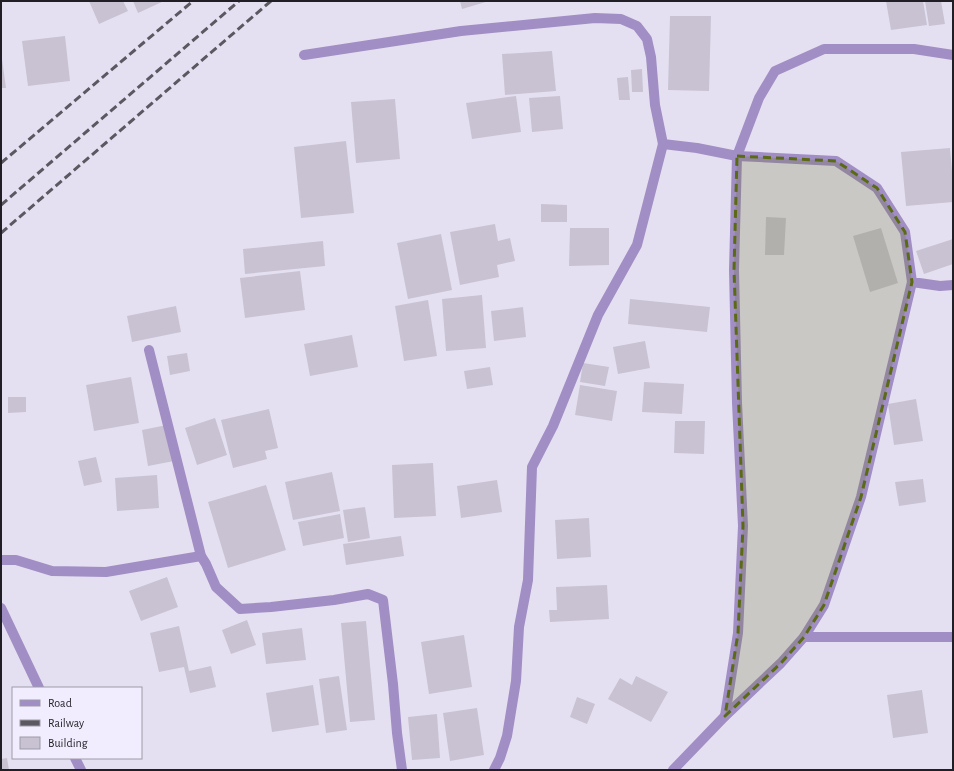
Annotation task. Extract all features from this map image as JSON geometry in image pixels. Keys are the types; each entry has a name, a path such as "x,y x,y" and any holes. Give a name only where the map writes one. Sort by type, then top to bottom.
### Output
{"street":[{"path":"304,55 461,31 595,18 621,19 637,26 647,39 651,57 654,105 663,144 637,245 598,315 553,426 532,467 528,580 519,627 516,681 507,736 500,758 494,770"},
{"path":"725,716 738,633 742,526 734,270 737,156 759,98 775,71 824,50 914,49 953,55"},
{"path":"663,144 697,148 737,156 836,161 877,188 904,232 912,282 861,497 824,605 804,637 781,663 725,716 673,770"},
{"path":"912,282 940,286 953,285"},
{"path":"149,350 201,556 216,587 240,609 326,601 368,594 383,600 402,770"},
{"path":"1,560 16,560 52,571 106,572 201,556"},
{"path":"1,608 39,687"},
{"path":"804,637 953,637"},
{"path":"76,759 81,770"}],"highlighted area":[{"path":"737,156 836,161 877,188 905,232 912,282 861,497 824,605 804,637 781,663 725,716 738,633 743,526 734,270"}],"building":[{"path":"89,1 123,1 128,11 99,24"},
{"path":"133,1 164,1 138,13"},
{"path":"460,1 489,1 462,9"},
{"path":"886,1 923,1 927,25 891,30"},
{"path":"925,1 941,1 945,24 929,26"},
{"path":"670,16 711,16 709,91 668,90"},
{"path":"65,36 70,81 28,86 22,41"},
{"path":"552,51 556,91 505,95 502,54"},
{"path":"2,59 6,88 1,88"},
{"path":"642,69 643,92 632,92 631,70"},
{"path":"628,77 630,100 619,100 617,78"},
{"path":"516,96 521,132 472,139 466,103"},
{"path":"560,96 563,129 532,132 529,98"},
{"path":"395,99 400,159 356,163 351,102"},
{"path":"346,141 354,213 301,218 294,147"},
{"path":"950,148 953,202 906,206 901,152"},
{"path":"541,204 567,205 567,222 541,222"},
{"path":"766,217 786,218 784,255 765,255"},
{"path":"495,224 498,241 510,238 515,261 497,265 499,277 460,285 450,232"},
{"path":"570,228 609,228 609,265 569,266"},
{"path":"881,228 898,283 870,292 853,236"},
{"path":"441,234 452,290 408,299 397,243"},
{"path":"953,239 953,264 924,274 916,251"},
{"path":"323,241 325,266 245,274 243,249"},
{"path":"300,271 305,310 245,318 240,278"},
{"path":"482,295 486,348 446,351 442,299"},
{"path":"630,299 710,307 707,332 628,324"},
{"path":"428,300 437,356 404,361 395,306"},
{"path":"176,306 181,332 132,342 127,316"},
{"path":"523,307 526,337 494,341 491,311"},
{"path":"352,335 358,367 310,376 304,344"},
{"path":"645,341 650,368 618,374 613,347"},
{"path":"187,353 190,371 170,375 167,356"},
{"path":"583,363 609,367 605,386 580,382"},
{"path":"490,367 493,385 467,389 464,371"},
{"path":"131,377 139,423 94,431 86,385"},
{"path":"644,382 684,384 682,414 642,412"},
{"path":"580,385 617,391 612,421 575,415"},
{"path":"8,397 26,397 26,412 8,413"},
{"path":"916,399 923,441 894,445 888,404"},
{"path":"269,409 278,448 265,451 267,459 233,468 221,420"},
{"path":"215,418 227,455 197,465 185,428"},
{"path":"675,421 705,421 704,454 674,453"},
{"path":"167,425 174,461 148,466 142,430"},
{"path":"96,457 102,482 84,486 78,461"},
{"path":"433,463 436,516 394,518 392,465"},
{"path":"332,472 340,511 293,520 285,482"},
{"path":"157,475 159,508 117,511 115,478"},
{"path":"923,479 926,502 899,506 895,482"},
{"path":"497,480 502,512 461,518 457,486"},
{"path":"266,485 286,550 228,568 208,502"},
{"path":"365,507 370,538 348,542 343,510"},
{"path":"340,514 344,538 303,546 298,522"},
{"path":"589,518 591,557 557,559 555,520"},
{"path":"401,536 404,556 346,565 343,544"},
{"path":"167,577 178,607 141,621 129,591"},
{"path":"607,585 609,619 550,622 549,610 557,610 556,587"},
{"path":"247,620 256,645 231,654 222,630"},
{"path":"366,621 375,720 350,722 341,623"},
{"path":"179,626 189,671 211,666 216,687 190,693 184,667 159,672 150,633"},
{"path":"302,628 306,660 266,664 262,633"},
{"path":"464,635 472,687 429,694 421,642"},
{"path":"339,676 347,730 326,733 319,679"},
{"path":"636,676 668,692 651,722 608,699 620,678 632,685"},
{"path":"313,685 319,725 272,732 266,693"},
{"path":"922,690 928,733 893,738 887,695"},
{"path":"577,697 595,704 587,724 570,717"},
{"path":"477,708 484,755 450,761 443,713"},
{"path":"437,714 440,758 412,760 408,717"},
{"path":"7,758 9,770 1,770 1,759"}],"railway":[{"path":"1,163 193,1"},
{"path":"1,205 239,1"},
{"path":"1,233 271,1"}]}
